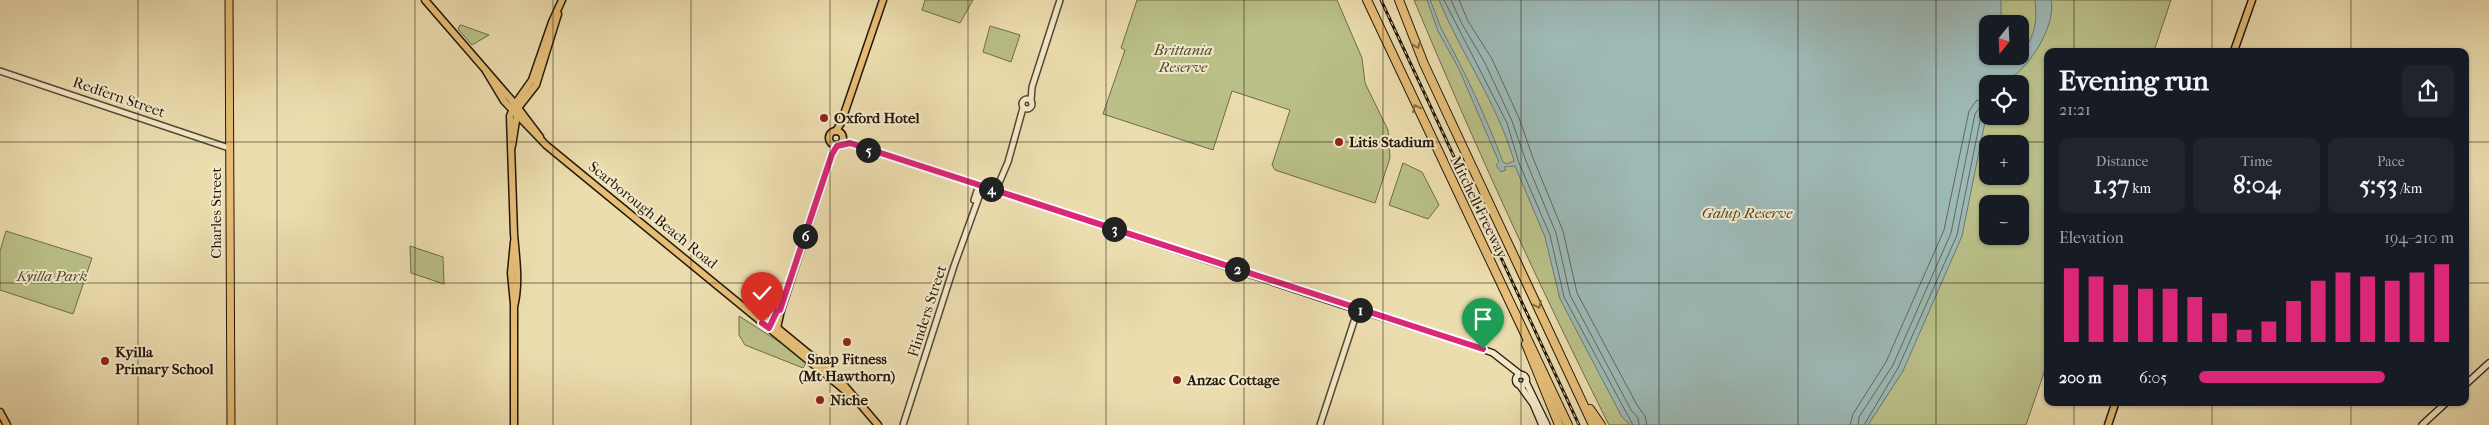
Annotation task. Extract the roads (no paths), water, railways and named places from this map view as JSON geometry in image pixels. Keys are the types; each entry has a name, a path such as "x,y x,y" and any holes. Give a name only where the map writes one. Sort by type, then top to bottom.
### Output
{"highway":[{"name":"Charles Street","path":"229,0 231,425"},
{"name":"Mitchell Freeway","path":"1367,0 1568,425"},
{"name":"Mitchell Freeway","path":"1398,0 1424,64 1593,425"},
{"path":"1498,278 1559,425"},
{"path":"1577,391 1601,425"}],"main road":[{"name":"Scarborough Beach Road","path":"425,0 486,71 542,142 773,328 853,397 878,425"},
{"path":"514,425 514,307 517,294 517,251 514,241 510,128 515,109 536,85 557,24 562,0"},
{"path":"773,328 838,139 841,123 883,0"},
{"path":"2231,48 2247,0"},
{"path":"2235,48 2252,0"},
{"name":"Scarborough Beach Road","path":"515,109 542,142"},
{"path":"515,109 515,139"},
{"path":"512,147 515,139 521,132 533,133"},
{"path":"838,139 1488,350 1511,368 1525,376 1526,382 1547,425"},
{"path":"2469,381 2489,363"},
{"path":"1511,368 1517,384 1533,404 1542,425"},
{"path":"1515,379 1521,375"},
{"path":"1520,386 1526,382"},
{"path":"2104,425 2110,406"},
{"path":"2108,425 2114,406"},
{"path":"2422,425 2443,406"},
{"path":"0,412 7,425"}],"street":[{"path":"998,191 1025,109 1022,103 1028,100 1060,0"},
{"name":"Redfern Street","path":"0,71 230,148"},
{"name":"Flinders Street","path":"903,425 981,185"},
{"path":"1320,425 1358,308"}],"water":[{"name":"Galup Reserve","path":"1427,0 1430,0 1441,28 1490,129 1503,162 1507,164 1514,161 1507,139 1439,0 2001,0 2001,15 1979,15 1979,65 2025,65 2014,75 1979,75 1979,125 1984,125 1982,135 1979,135 1979,152 1962,236 1903,371 1868,425 1630,425 1622,417 1560,299 1545,237 1515,166 1504,167 1506,170 1501,172 1496,165 1499,162 1459,69 1438,31"},
{"name":"Galup Reserve","path":"2035,0 2051,0 2052,11 2045,35 2030,59 2029,41 2033,33 2036,14"}],"railway":[{"path":"1381,0 1579,425"}],"place":[{"name":"Oxford Hotel","path":"824,118"},
{"name":"Litis Stadium","path":"1339,142"},
{"name":"Snap Fitness (Mt Hawthorn)","path":"847,342"},
{"name":"Kyilla Primary School","path":"105,361"},
{"name":"Anzac Cottage","path":"1177,380"},
{"name":"Niche","path":"820,400"}],"park label":[{"name":"Brittania Reserve","path":"1183,58"},
{"name":"Kyilla Park","path":"52,276"}]}
